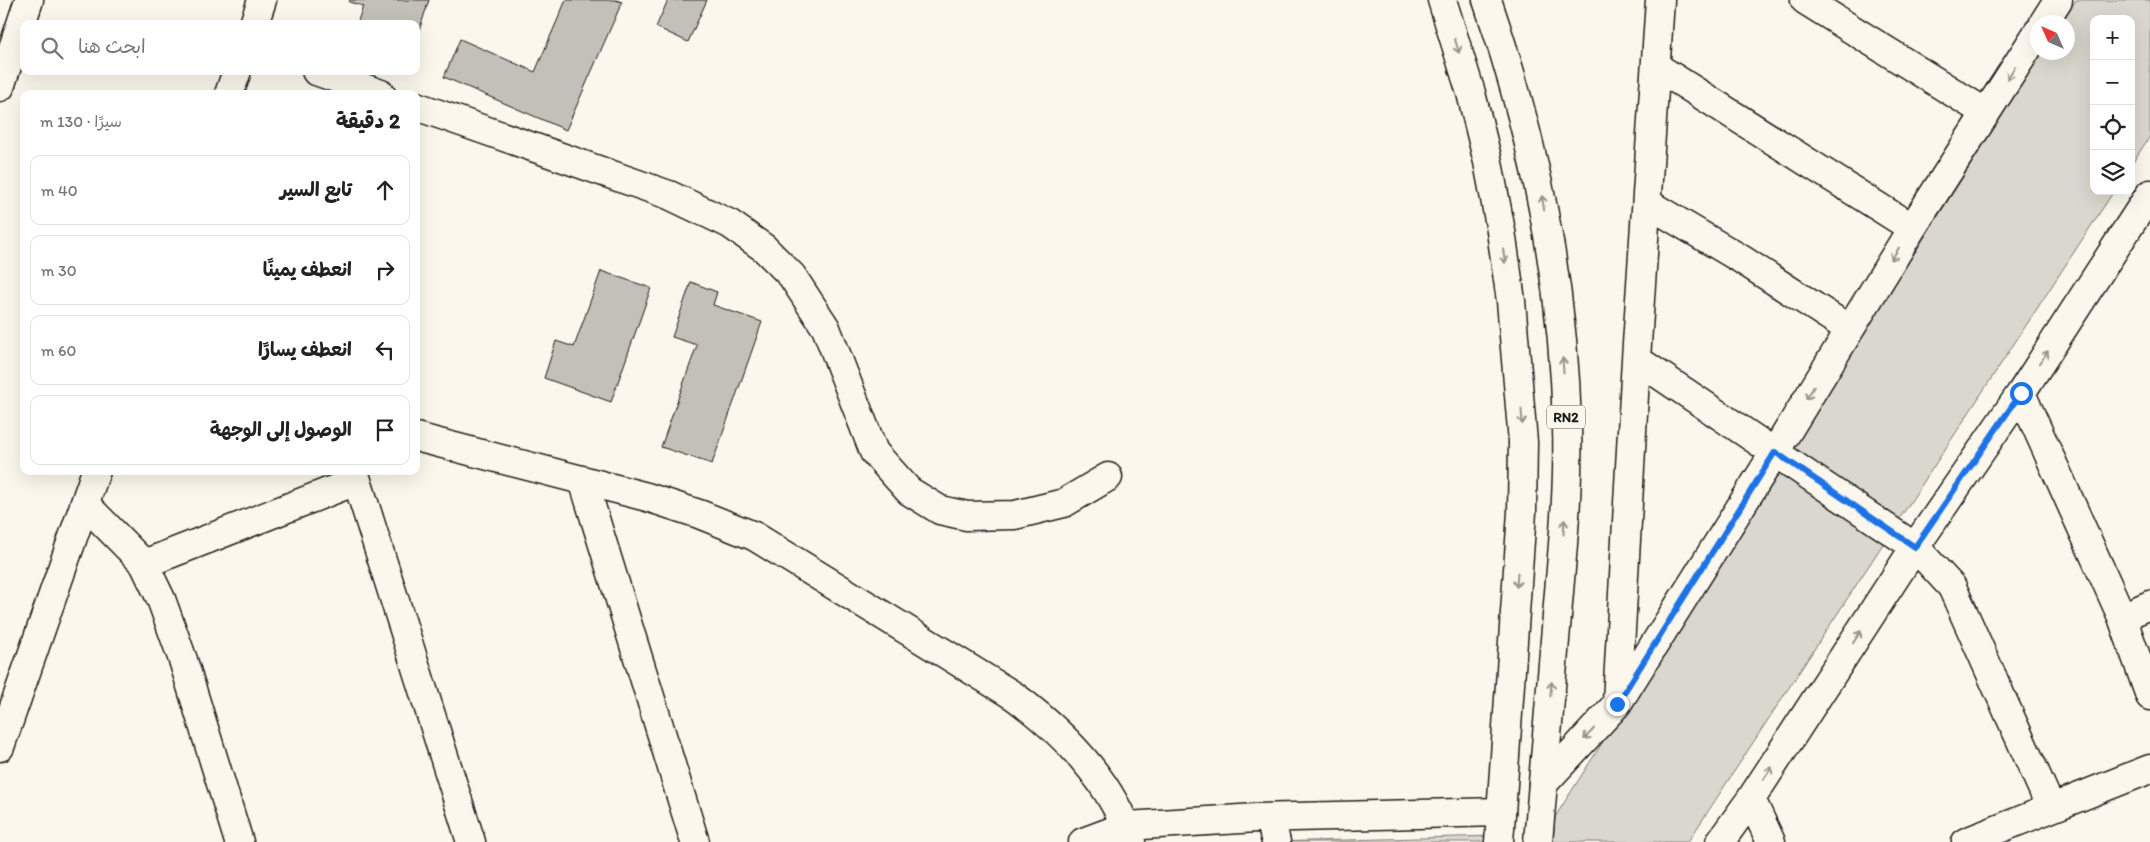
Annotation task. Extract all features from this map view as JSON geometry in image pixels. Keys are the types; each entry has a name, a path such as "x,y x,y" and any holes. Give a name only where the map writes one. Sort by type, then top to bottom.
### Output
{"main road":[{"path":"22,20 29,0"},
{"path":"255,20 262,0"},
{"path":"1442,0 1472,94 1488,162 1511,301 1523,442 1522,512 1499,842"},
{"name":"RN2","path":"1487,0 1519,103 1540,183 1552,261 1567,428 1561,564 1538,842"},
{"path":"1617,704 1636,359 1648,203 1660,0"},
{"path":"1806,0 1986,113"},
{"path":"2048,15 2058,0"},
{"path":"0,87 20,27"},
{"path":"1543,784 1617,704 1775,452 1912,228 2030,44"},
{"path":"1657,67 1912,228"},
{"path":"230,90 236,75"},
{"path":"327,75 370,90"},
{"path":"420,107 668,195 730,224 764,248 792,276 826,328 874,452 910,491 940,510 967,516 1015,515 1064,503 1108,477"},
{"path":"1720,842 1751,800 1915,547 2021,393 2150,194"},
{"path":"1648,203 1741,259 1849,329"},
{"path":"1636,359 1915,547 1952,587 2051,808"},
{"path":"2021,393 2122,617 2150,696"},
{"path":"420,438 647,497 699,514 754,536 1014,696 1045,719 1078,752 1106,790 1129,834"},
{"path":"0,747 95,475"},
{"path":"144,564 355,476 472,842"},
{"path":"583,480 695,842"},
{"path":"84,504 144,564 161,599 183,660 239,842"},
{"path":"2122,617 2150,606"},
{"path":"1966,842 2150,769"},
{"path":"1751,800 1770,842"},
{"path":"1084,842 1129,834 1273,830 1501,812"}],"shaded area":[{"path":"2076,0 2150,0 2150,136 2135,159 2135,15 2090,15 2090,195 2111,195 1688,842 1553,842 1555,817 2038,60 2075,60 2075,15 2066,15"},
{"path":"1494,836 1493,842 1273,842"}],"building":[{"path":"350,0 429,0 420,28 420,20 358,20 363,6 349,2"},
{"path":"566,0 616,0 622,2 566,130 444,77 460,39 535,72"},
{"path":"668,0 707,0 688,42 656,27"},
{"path":"601,271 651,288 611,402 544,378 556,341 574,347"},
{"path":"691,282 717,292 713,305 762,322 712,464 661,447 697,345 672,337"}],"route":[{"path":"1617,704 1775,452 1915,547 2021,393"}]}
